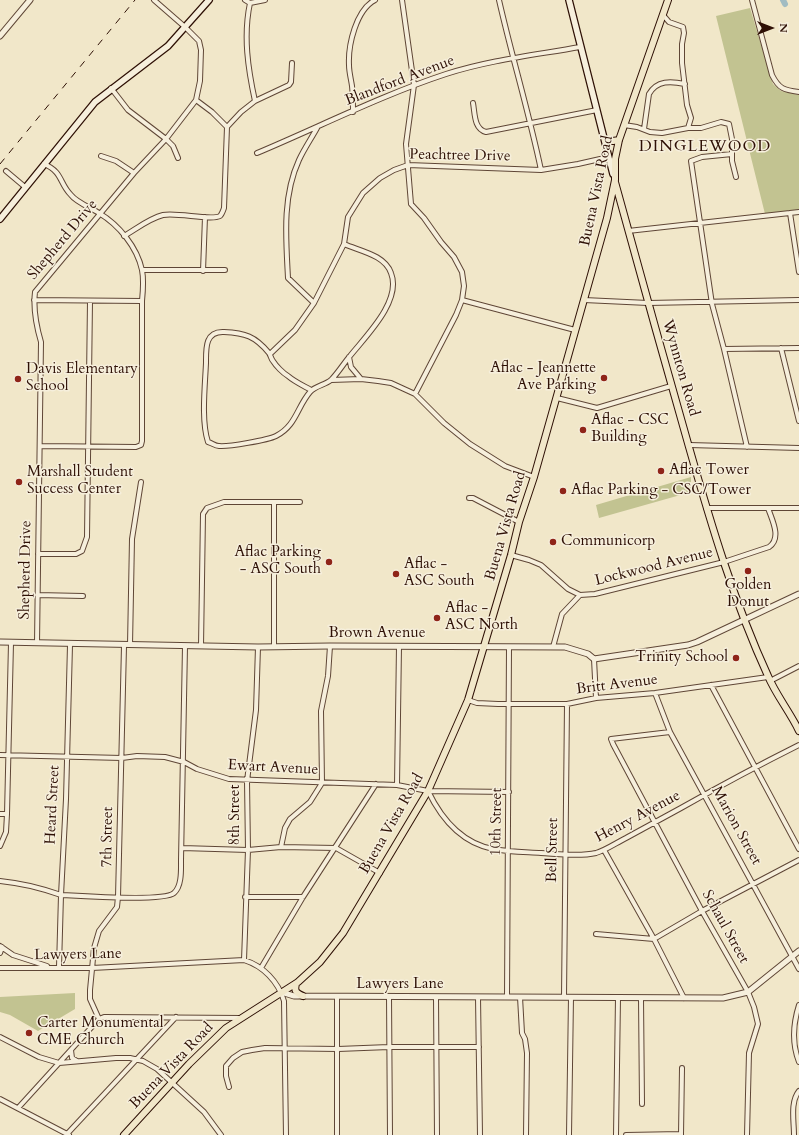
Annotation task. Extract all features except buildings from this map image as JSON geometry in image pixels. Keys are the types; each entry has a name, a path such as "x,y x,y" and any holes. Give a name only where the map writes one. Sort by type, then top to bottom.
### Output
{"main road":[{"path":"0,219 94,102 168,46 209,0"},
{"name":"Wynnton Road","path":"569,0 628,231 706,508 745,620 769,679 797,723 799,731"},
{"name":"Buena Vista Road","path":"124,1135 226,1028 281,992 296,984 332,949 344,933 428,791 468,700 557,398 607,218 615,180 619,140 668,0"},
{"path":"605,140 619,140"},
{"path":"296,984 296,993 303,996"}],"street":[{"path":"0,36 30,0"},
{"name":"Shepherd Drive","path":"37,643 41,342 35,321 35,292 134,174 166,139 196,100 200,81 201,50 199,41 154,0"},
{"path":"245,0 250,3 265,0"},
{"path":"353,112 352,89 348,64 352,40 356,24 364,10 375,0"},
{"path":"402,0 414,85 406,144 411,204 424,218 454,257 462,272 464,286 462,300 456,315 415,394"},
{"path":"499,0 513,59 532,123 541,170"},
{"path":"752,0 772,75 777,84 785,89 799,92"},
{"path":"250,3 246,30 247,50 255,101"},
{"path":"663,15 669,22 683,27 682,63 691,118 688,128"},
{"name":"Blandford Avenue","path":"257,153 414,85 465,69 580,47"},
{"path":"124,236 163,215 182,214 216,217 222,213 224,208 227,127 241,112 255,101 289,85 291,82 292,63"},
{"path":"644,129 649,94 652,89 656,85 665,81 685,84"},
{"path":"111,88 128,110 173,146 178,158"},
{"path":"196,100 212,112 227,127"},
{"path":"473,103 476,125 481,130 486,132 597,110"},
{"path":"624,125 644,129 650,132 662,133 688,128 701,128 721,122 730,124 732,154 736,177"},
{"path":"314,303 288,278 286,213 292,181 299,160 317,128"},
{"path":"732,154 702,157 691,161 702,223 713,302 747,447"},
{"path":"101,156 116,161 134,174"},
{"name":"Peachtree Drive","path":"270,354 295,330 314,303 344,244 348,217 363,193 380,178 394,170 408,165 541,170 609,157"},
{"path":"40,446 136,447 141,445 142,441 142,301 144,284 142,270 137,256 124,236 113,223 71,196 58,173 44,164"},
{"path":"6,171 26,187"},
{"path":"628,231 799,212"},
{"path":"790,213 799,272"},
{"path":"203,271 205,217"},
{"path":"331,380 367,335 388,305 392,298 394,287 392,274 388,266 382,260 344,244"},
{"path":"142,270 225,270"},
{"path":"34,300 142,301"},
{"path":"462,300 575,330"},
{"path":"584,300 648,303 799,300"},
{"path":"38,554 76,554 82,552 87,537 90,301"},
{"path":"311,390 288,377 273,362 270,354 254,339 238,332 218,331 213,333 206,351 206,435 208,442 217,446 228,446 275,436 289,428 311,390 331,380 361,379 392,383 415,394 444,423 470,444 505,466 534,477"},
{"path":"781,348 799,421"},
{"path":"724,349 799,348"},
{"path":"349,357 351,367 361,379"},
{"path":"557,398 597,408 671,386"},
{"path":"794,402 799,402"},
{"path":"688,445 799,448"},
{"name":"7th Street","path":"99,1019 90,999 90,990 95,939 117,906 118,897 122,758 132,540 141,482"},
{"path":"469,498 473,498 520,522"},
{"path":"201,646 203,514 206,508 224,502 300,502"},
{"path":"274,502 274,646"},
{"path":"706,508 799,508"},
{"name":"Lockwood Avenue","path":"511,555 541,565 568,589 580,595 595,594 724,562 769,547 776,541 776,535 768,508"},
{"path":"596,698 594,659 688,645 706,639 799,594"},
{"path":"37,595 83,596"},
{"path":"553,647 562,614 580,595"},
{"name":"Brown Avenue","path":"0,642 258,647 565,647 588,654 594,659"},
{"path":"0,846 6,832 7,814 11,643"},
{"name":"Heard Street","path":"58,967 70,644"},
{"path":"0,881 30,886 60,895 158,897 174,893 179,885 182,848 185,646"},
{"path":"281,847 285,828 290,819 310,802 322,783 321,711 328,676 330,646"},
{"path":"396,785 399,646"},
{"name":"8th Street","path":"244,960 245,897 248,850 247,781 256,710 258,647"},
{"name":"10th Street","path":"507,997 510,647"},
{"name":"Britt Avenue","path":"468,700 477,703 567,704 596,698 655,693 769,679 799,666"},
{"path":"711,685 799,849"},
{"name":"Marion Street","path":"655,693 670,732 799,969"},
{"name":"Bell Street","path":"564,997 567,704"},
{"name":"Schaul Street","path":"670,732 611,739 702,911 748,992 754,1006 758,1024 749,1053 747,1135"},
{"name":"Henry Avenue","path":"428,791 444,818 459,833 471,841 483,846 508,851 588,854 604,850 755,767 799,745"},
{"name":"Ewart Avenue","path":"0,755 122,758 136,756 165,757 184,762 197,769 229,780 396,785 428,791 509,792"},
{"path":"262,968 303,897 376,784"},
{"path":"0,814 7,814"},
{"path":"182,848 248,850 281,847 336,848 380,873"},
{"path":"604,850 654,939 684,998"},
{"path":"596,934 654,939 702,911 799,860"},
{"path":"245,897 303,897"},
{"path":"0,953 1,946 13,955 52,967"},
{"name":"Lawyers Lane","path":"0,968 92,968 244,960 262,968 281,992 294,996 723,998 748,992 799,951"},
{"path":"281,992 285,1012 284,1049 286,1135"},
{"path":"336,1135 338,1049 337,996"},
{"path":"388,996 390,1135"},
{"path":"436,997 437,1135"},
{"path":"478,997 480,1135"},
{"path":"520,997 522,1033 525,1040 527,1053 526,1135"},
{"path":"569,1135 571,997"},
{"path":"616,1135 618,998"},
{"path":"641,998 642,1104"},
{"path":"799,1005 794,1024 799,1062"},
{"path":"18,1108 99,1019 104,1017 241,1018"},
{"path":"0,1099 68,1134 176,1017"},
{"path":"0,1037 39,1057 59,1063 116,1058 143,1062 157,1069 204,1112 221,1135"},
{"path":"229,1086 226,1076 226,1066 233,1058 242,1052 265,1048 338,1049 389,1047 479,1047"},
{"path":"71,1050 72,1058 77,1062"},
{"path":"626,1135 681,1134 682,1068"},
{"path":"794,1135 795,1096 799,1091"}],"green space":[{"path":"750,8 773,84 781,91 799,95 799,210 765,214 716,16"},
{"path":"691,477 691,492 599,518 596,505"},
{"path":"75,993 75,1009 38,1031 10,1015 0,1012 0,997"}],"waterway":[{"path":"783,0 785,4"}],"railway":[{"path":"0,164 135,0"}],"place":[{"name":"Aflac - Jeannette Ave Parking","path":"604,378"},
{"name":"Davis Elementary School","path":"18,379"},
{"name":"Aflac - CSC Building","path":"583,430"},
{"name":"Aflac Tower","path":"661,471"},
{"name":"Marshall Student Success Center","path":"19,482"},
{"name":"Aflac Parking - CSC/Tower","path":"563,491"},
{"name":"Communicorp","path":"553,542"},
{"name":"Aflac Parking - ASC South","path":"329,562"},
{"name":"Golden Donut","path":"748,571"},
{"name":"Aflac - ASC South","path":"396,574"},
{"name":"Aflac - ASC North","path":"437,618"},
{"name":"Trinity School","path":"736,658"},
{"name":"Carter Monumental CME Church","path":"29,1033"}],"district":[{"name":"DINGLEWOOD","path":"705,147"}]}
